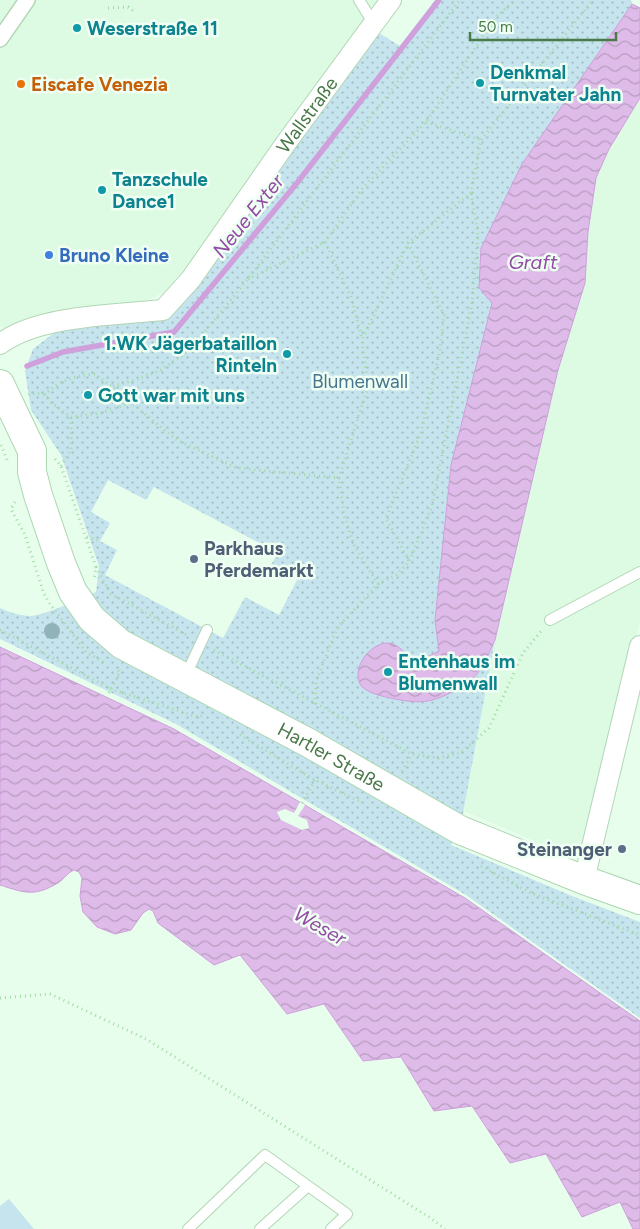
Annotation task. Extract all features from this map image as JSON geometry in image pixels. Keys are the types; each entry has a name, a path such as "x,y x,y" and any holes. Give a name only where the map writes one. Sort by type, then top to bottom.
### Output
{"main road":[{"path":"0,384 32,451 32,472"},
{"path":"0,423 16,456 32,472"},
{"name":"Hartler Straße","path":"32,472 61,563 73,592 92,619 122,644 307,742 460,830 584,880 640,900"}],"street":[{"path":"0,39 27,0"},
{"name":"Wallstraße","path":"0,344 10,337 59,320 163,310 191,279 286,143 391,0"},
{"path":"584,880 640,646"}],"lane":[{"path":"360,0 374,24"},
{"path":"550,620 640,572"},
{"path":"184,678 207,630"},
{"path":"188,1229 265,1155 346,1214 331,1229"},
{"path":"260,1229 307,1186"}],"path":[{"path":"112,386 161,370 190,350 247,280 460,0"},
{"path":"247,280 324,242 363,188 426,122 495,18 515,0"},
{"path":"315,704 316,681 337,628 378,584 396,575 409,562 432,506 472,303 478,233 471,193 481,140 593,0"},
{"path":"108,8 128,7 136,12"},
{"path":"426,122 481,140"},
{"path":"362,340 408,243 471,193"},
{"path":"324,242 351,297 362,340 368,387 339,478 344,515 354,545 378,584"},
{"path":"408,243 444,315 440,350 421,433 386,518 409,562"},
{"path":"31,393 45,394 74,376 95,374 177,440 237,468 339,478"},
{"path":"45,394 50,402 71,417 101,413 130,403"},
{"path":"61,466 71,450 71,417"},
{"path":"50,452 61,466 96,567 111,594 412,754 439,758 462,752 489,728 523,653 550,620"},
{"path":"87,537 100,541"},
{"path":"94,583 96,567"},
{"path":"0,630 111,689 198,717 206,714 216,695"},
{"path":"109,694 120,672 114,668"},
{"path":"398,779 412,754"},
{"path":"302,804 315,780"},
{"path":"531,893 640,935"},
{"path":"0,998 50,994 146,1039 429,1217 445,1229"}],"shaded area":[{"path":"0,0 378,0 254,171 174,289 141,302 94,308 54,310 25,319 5,329 0,325"},
{"path":"640,98 640,621 583,862 464,811 495,640 558,370 585,283 588,232 596,178 609,149"}],"green space":[{"name":"Blumenwall","path":"435,0 631,0 632,4 640,8 640,98 609,149 596,178 588,232 585,283 558,370 495,640 460,830 451,845 572,896 640,922 640,1018 466,895 176,724 0,639 0,608 15,614 30,616 45,613 73,602 96,592 99,566 61,455 31,410 25,371 33,349 67,323 161,319 272,177 379,33 400,46","holes":["108,480 146,500 154,487 278,553 271,565 297,580 279,615 245,597 223,638 105,575 117,550 100,541 110,523 91,512"]},
{"path":"9,1199 34,1229 0,1229 0,1206"}],"water":[{"name":"Graft","path":"632,4 640,8 640,98 609,149 596,178 588,232 585,283 558,370 495,640 477,674 464,685 447,695 424,702 417,702 373,693 360,684 358,670 364,657 375,647 388,643 395,645 403,650 415,663 439,651 435,620 451,465 492,303 479,288 481,248 522,164"},
{"name":"Weser","path":"0,647 174,729 465,898 640,1021 640,1229 633,1229 620,1202 582,1217 546,1154 510,1163 472,1106 434,1111 401,1057 363,1061 324,1004 287,1014 240,955 214,965 158,923 153,911 149,909 143,913 131,930 115,934 97,927 83,912 80,896 82,878 79,872 74,870 58,883 36,892 23,892 0,885"}],"pier":[{"path":"300,802 305,805 298,816 307,820 309,828 302,830 281,820 277,812 285,809 294,813"}],"waterway":[{"name":"Neue Exter","path":"27,366 63,352 174,332 297,183 439,0"}],"place":[{"name":"Weserstraße 11","path":"77,28"},
{"name":"Denkmal Turnvater Jahn","path":"480,83"},
{"name":"Eiscafe Venezia","path":"21,84"},
{"name":"Tanzschule Dance1","path":"102,190"},
{"name":"Bruno Kleine","path":"49,255"},
{"name":"1.WK Jägerbataillon Rinteln","path":"287,354"},
{"name":"Gott war mit uns","path":"88,395"},
{"name":"Parkhaus Pferdemarkt","path":"194,559"},
{"name":"Entenhaus im Blumenwall","path":"388,672"},
{"name":"Steinanger","path":"622,849"}]}
